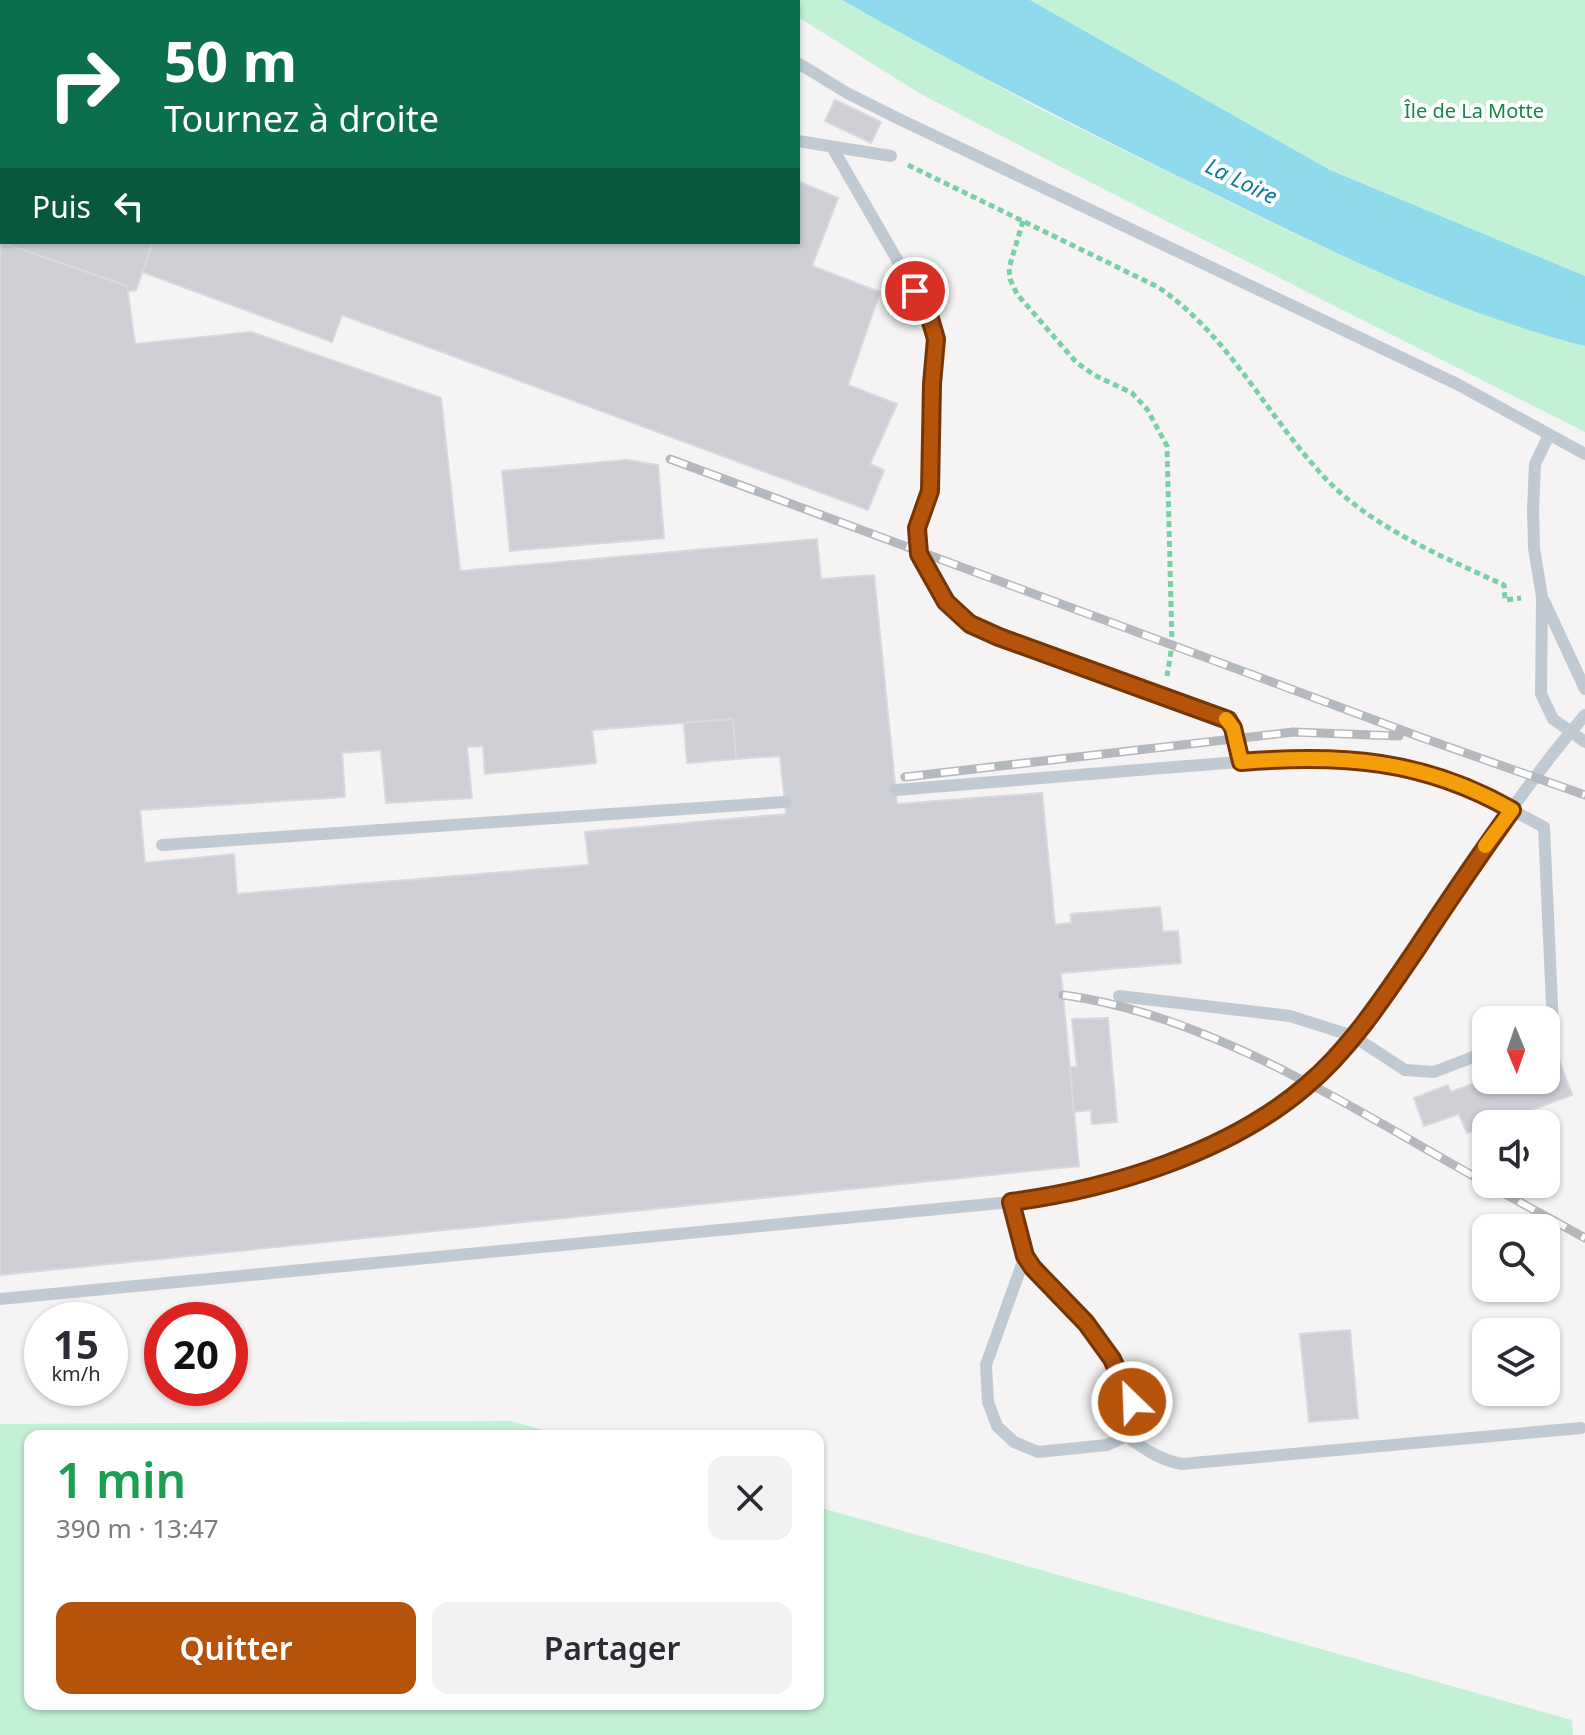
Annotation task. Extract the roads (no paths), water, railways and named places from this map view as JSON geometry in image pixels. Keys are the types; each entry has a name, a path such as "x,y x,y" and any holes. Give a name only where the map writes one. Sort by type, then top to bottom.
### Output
{"lane":[{"path":"800,64 873,106 1403,358 1585,454"},
{"path":"800,141 891,156"},
{"path":"832,147 929,315 936,339 930,491 917,528 919,554 946,602 970,624 999,637 1228,720 1233,728 1241,762"},
{"path":"1549,435 1535,464 1534,478 1534,548 1542,597 1541,694 1553,719 1585,742"},
{"path":"1542,597 1585,689"},
{"path":"0,1299 1011,1202 1086,1187 1207,1149 1274,1112 1308,1085 1353,1036 1399,975 1512,810 1585,715"},
{"path":"896,790 1326,758 1387,764 1446,778 1544,827 1552,1006"},
{"path":"162,845 785,802"},
{"path":"1119,996 1290,1016 1353,1036 1405,1070 1434,1072 1472,1057"},
{"path":"1011,1202 1025,1256 1086,1323 1112,1359 1132,1399 1133,1415 1126,1436 1107,1445 1038,1452 1014,1442 997,1426 988,1402 986,1365 1025,1256"},
{"path":"1126,1436 1147,1452 1182,1464 1581,1428"}],"water":[{"name":"La Loire","path":"842,0 1030,0 1330,170 1585,276 1585,346 1492,318 1357,262 1080,127"}],"railway":[{"path":"670,459 1585,795"},
{"path":"905,777 1293,732 1399,736"},
{"path":"1063,995 1119,1006 1228,1044 1334,1097 1472,1175"},
{"path":"1512,1198 1585,1238"}],"park label":[{"name":"Île de La Motte","path":"1474,110"}]}
